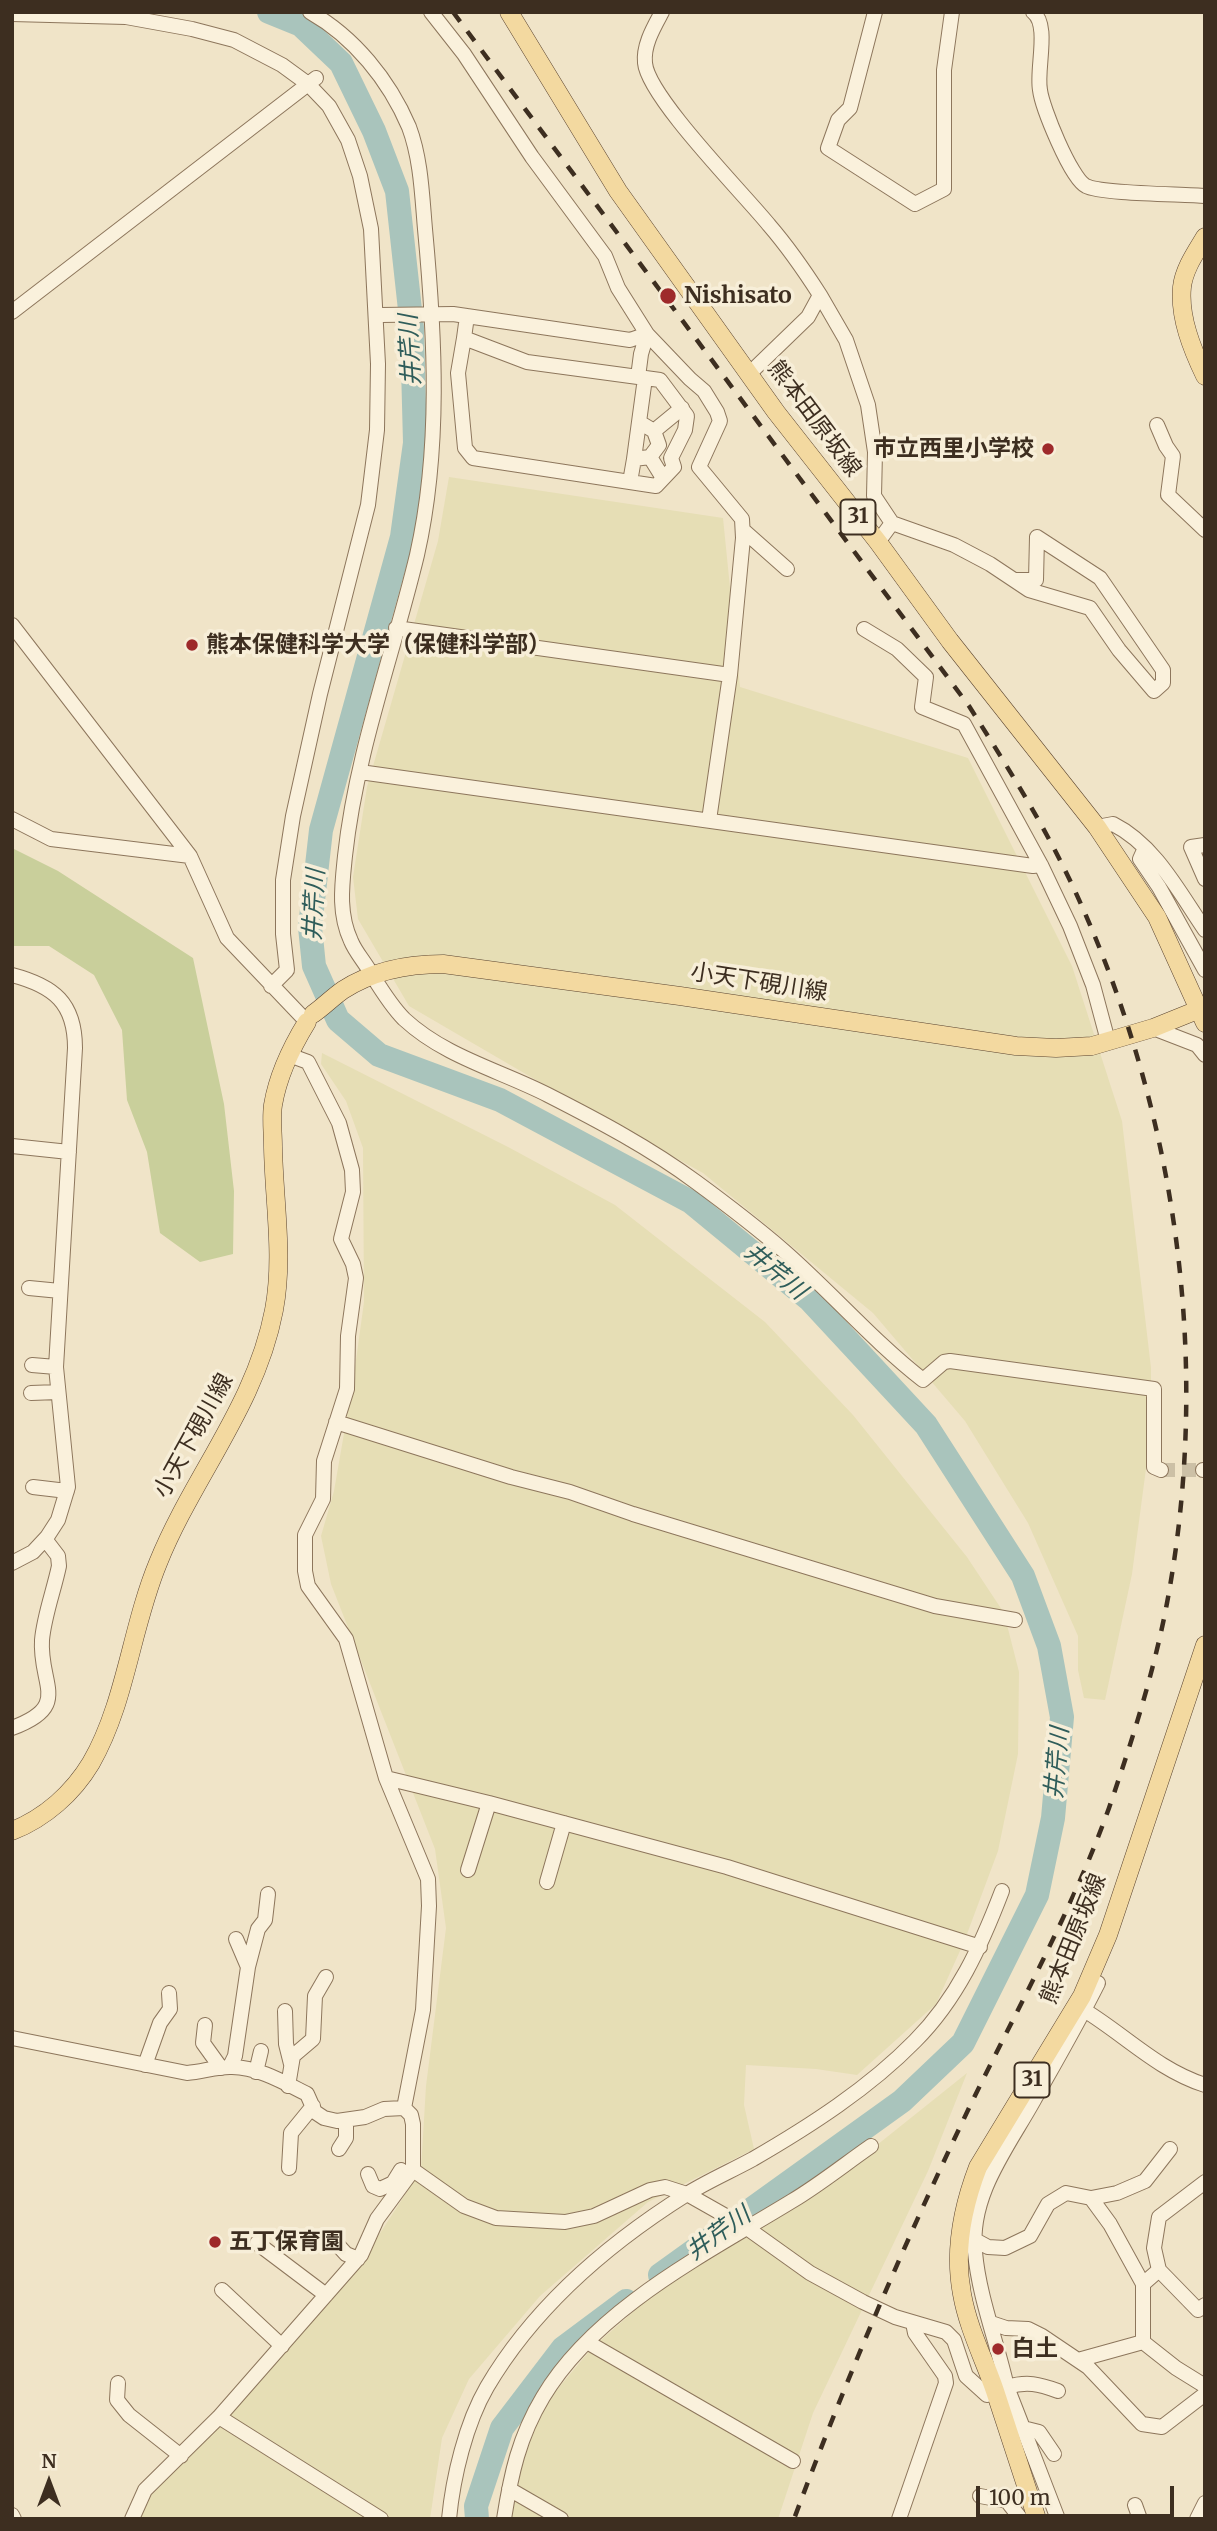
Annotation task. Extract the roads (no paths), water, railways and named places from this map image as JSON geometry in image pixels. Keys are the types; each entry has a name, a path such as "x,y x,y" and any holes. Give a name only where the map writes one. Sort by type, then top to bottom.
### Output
{"main road":[{"name":"熊本田原坂線","path":"509,12 618,191 776,412 878,542 950,641 1097,827 1157,917 1203,1013"},
{"path":"1205,237 1191,261 1182,286 1186,330 1205,376"},
{"name":"小天下硯川線","path":"12,1830 46,1813 73,1788 90,1765 114,1711 135,1630 158,1564 177,1520 248,1395 266,1347 275,1307 278,1262 273,1107 278,1083 289,1055 314,1015 342,990 368,976 412,964 443,964 1016,1046 1056,1048 1092,1046 1203,1013"},
{"name":"熊本田原坂線","path":"1037,2519 994,2385 971,2326 962,2292 960,2259 967,2196 978,2167 1082,1996 1108,1935 1205,1645"}],"street":[{"path":"310,12 333,25 356,46 384,83 408,126 418,161 428,313 433,430 428,487 417,553 348,825 342,886 342,914 351,941 368,976 401,1016 430,1040 545,1093 656,1154 696,1182 782,1250 894,1357 923,1380 944,1362 950,1361 1154,1389 1154,1467 1161,1469"},
{"path":"431,12 464,54 532,157 605,256 618,288 647,334 704,391 717,412 720,422 699,467 743,519 743,530 730,675 709,820"},
{"path":"662,12 648,41 645,64 658,93 782,241 820,295 846,340 868,405 875,452 874,496 892,523 954,545 990,564 1014,580 1029,590 1090,608 1154,691 1163,682 1163,670 1100,578 1037,537 1036,580 1014,580"},
{"path":"875,12 850,108 838,120 828,148 915,204 943,189 943,70 952,12"},
{"path":"1033,12 1038,16 1042,28 1038,74 1040,93 1075,176 1086,187 1103,190 1205,196"},
{"path":"12,14 126,17 192,29 234,40 282,65 312,81 329,106 348,140 366,202 378,364 377,430 368,505 320,694 293,816 283,880 283,934 287,970 271,986"},
{"path":"12,312 312,81"},
{"path":"749,374 808,317 820,295"},
{"path":"383,315 428,313 467,316 630,340 647,334"},
{"path":"464,338 527,362 660,380 687,416 685,430 671,458 674,467 656,486 473,458 465,448 458,373 467,316"},
{"path":"630,482 639,422 641,354 647,334"},
{"path":"654,431 682,408"},
{"path":"634,459 650,457 659,445 654,431 639,422"},
{"path":"1157,425 1166,446 1174,456 1168,495 1205,530"},
{"path":"650,457 663,478"},
{"path":"878,542 892,523"},
{"path":"743,530 787,569"},
{"path":"12,625 190,856 227,938 271,986 314,1015"},
{"path":"396,628 730,675"},
{"path":"864,629 897,649 926,677 922,707 964,724 1041,865 1070,926 1093,985 1108,1041"},
{"path":"360,772 1041,865"},
{"path":"12,819 51,839 190,856"},
{"path":"1097,827 1113,824 1146,848 1165,870 1205,930"},
{"path":"1205,845 1191,847 1205,879"},
{"path":"1146,848 1140,859 1159,887 1205,970"},
{"path":"12,975 34,981 48,989 71,1014 75,1031 56,1367 67,1465 67,1491 58,1520 45,1539 33,1552 12,1563"},
{"path":"1153,1028 1197,1045 1205,1055"},
{"path":"289,1055 308,1062 339,1123 352,1170 353,1192 341,1239 353,1264 356,1278 348,1336 347,1389 324,1461 323,1499 306,1535 305,1571 308,1586 346,1639 386,1778 394,1791 428,1879 423,2010 404,2108"},
{"path":"12,1146 69,1152"},
{"path":"29,1288 60,1291"},
{"path":"32,1365 56,1367"},
{"path":"31,1393 58,1392"},
{"path":"336,1422 935,1606 1015,1620"},
{"path":"33,1487 67,1491"},
{"path":"12,1728 32,1721 41,1714 48,1698 49,1684 43,1662 42,1639 59,1566 58,1556 45,1539"},
{"path":"386,1778 726,1867 980,1947"},
{"path":"468,1870 489,1803"},
{"path":"547,1882 564,1823"},
{"path":"449,2519 462,2450 486,2390 513,2347 548,2305 596,2262 692,2196 855,2093 914,2042 944,2009 980,1947 1002,1891"},
{"path":"226,2067 234,2056 248,1967 258,1930 265,1920 268,1894"},
{"path":"236,1939 248,1967"},
{"path":"288,2086 293,2056 313,2039 315,1996 326,1977"},
{"path":"1030,2519 994,2385 991,2323 978,2277 975,2240 980,2206 992,2171 1098,1983"},
{"path":"145,2065 160,2023 170,2009 169,1993"},
{"path":"1084,2010 1109,2025 1150,2059 1181,2077 1205,2085"},
{"path":"285,2011 286,2044 291,2066"},
{"path":"205,2025 203,2043 226,2067"},
{"path":"12,2038 187,2073 226,2067 256,2071 307,2094 315,2112 324,2118 346,2121 384,2109 404,2108 411,2115 413,2162 377,2219 358,2259 219,2417 145,2490 132,2519"},
{"path":"256,2071 261,2051"},
{"path":"289,2168 291,2133 313,2106"},
{"path":"339,2150 345,2138 346,2121"},
{"path":"504,2519 512,2466 524,2434 542,2398 561,2371 587,2342 644,2294 704,2253 795,2200 871,2146"},
{"path":"975,2240 988,2247 1005,2248 1030,2236 1048,2204 1066,2193 1091,2197 1117,2193 1144,2181 1170,2149"},
{"path":"413,2162 464,2206 496,2218 565,2222 594,2216 650,2190 665,2188 692,2196 747,2228 810,2273 870,2306 913,2323 946,2332 954,2340 966,2376 994,2385 1038,2383 1058,2391"},
{"path":"368,2174 373,2186 380,2189 393,2183 413,2162"},
{"path":"1205,2182 1159,2217 1154,2248 1159,2270 1198,2310 1205,2305"},
{"path":"1091,2197 1110,2224 1143,2284 1143,2342"},
{"path":"257,2243 326,2295"},
{"path":"336,2244 346,2254 358,2259"},
{"path":"1143,2284 1159,2270"},
{"path":"222,2290 282,2346"},
{"path":"900,2519 946,2383 945,2376 915,2333 913,2323"},
{"path":"991,2323 1006,2328 1028,2329 1078,2360 1088,2367 1142,2424 1162,2427 1205,2394"},
{"path":"587,2342 793,2461"},
{"path":"1078,2360 1143,2342"},
{"path":"1143,2342 1176,2368 1205,2386"},
{"path":"118,2383 117,2400 129,2415 181,2455"},
{"path":"994,2385 1023,2428 1058,2519"},
{"path":"219,2417 381,2519"},
{"path":"1023,2428 1039,2432 1054,2454"},
{"path":"509,2489 561,2519"},
{"path":"980,2496 1007,2501 1021,2519"},
{"path":"1197,2519 1205,2503"}],"waterway":[{"name":"井芹川","path":"269,12 301,25 341,63 374,131 397,191 412,328 415,443 402,537 321,830 310,927 314,966 338,1020 379,1055 500,1100 691,1202 810,1300 926,1425 1023,1576 1049,1646 1062,1717 1053,1818 1037,1895 963,2043 902,2101 660,2275"},
{"name":"井芹川","path":"477,2519 476,2506 502,2428 563,2348 626,2301"}],"tunnel":[{"path":"1161,1470 1203,1470"}],"railway":[{"path":"453,12 969,706 1025,797 1075,891 1110,975 1139,1062 1161,1150 1176,1240 1185,1331 1186,1422 1180,1513 1167,1603 1142,1706 1109,1808 1078,1884 922,2209 855,2363 794,2519"}],"place":[{"name":"Nishisato","path":"668,296"},
{"name":"市立西里小学校","path":"1048,449"},
{"name":"熊本保健科学大学（保健科学部）","path":"192,645"},
{"name":"五丁保育園","path":"215,2242"},
{"name":"白土","path":"998,2349"}]}
